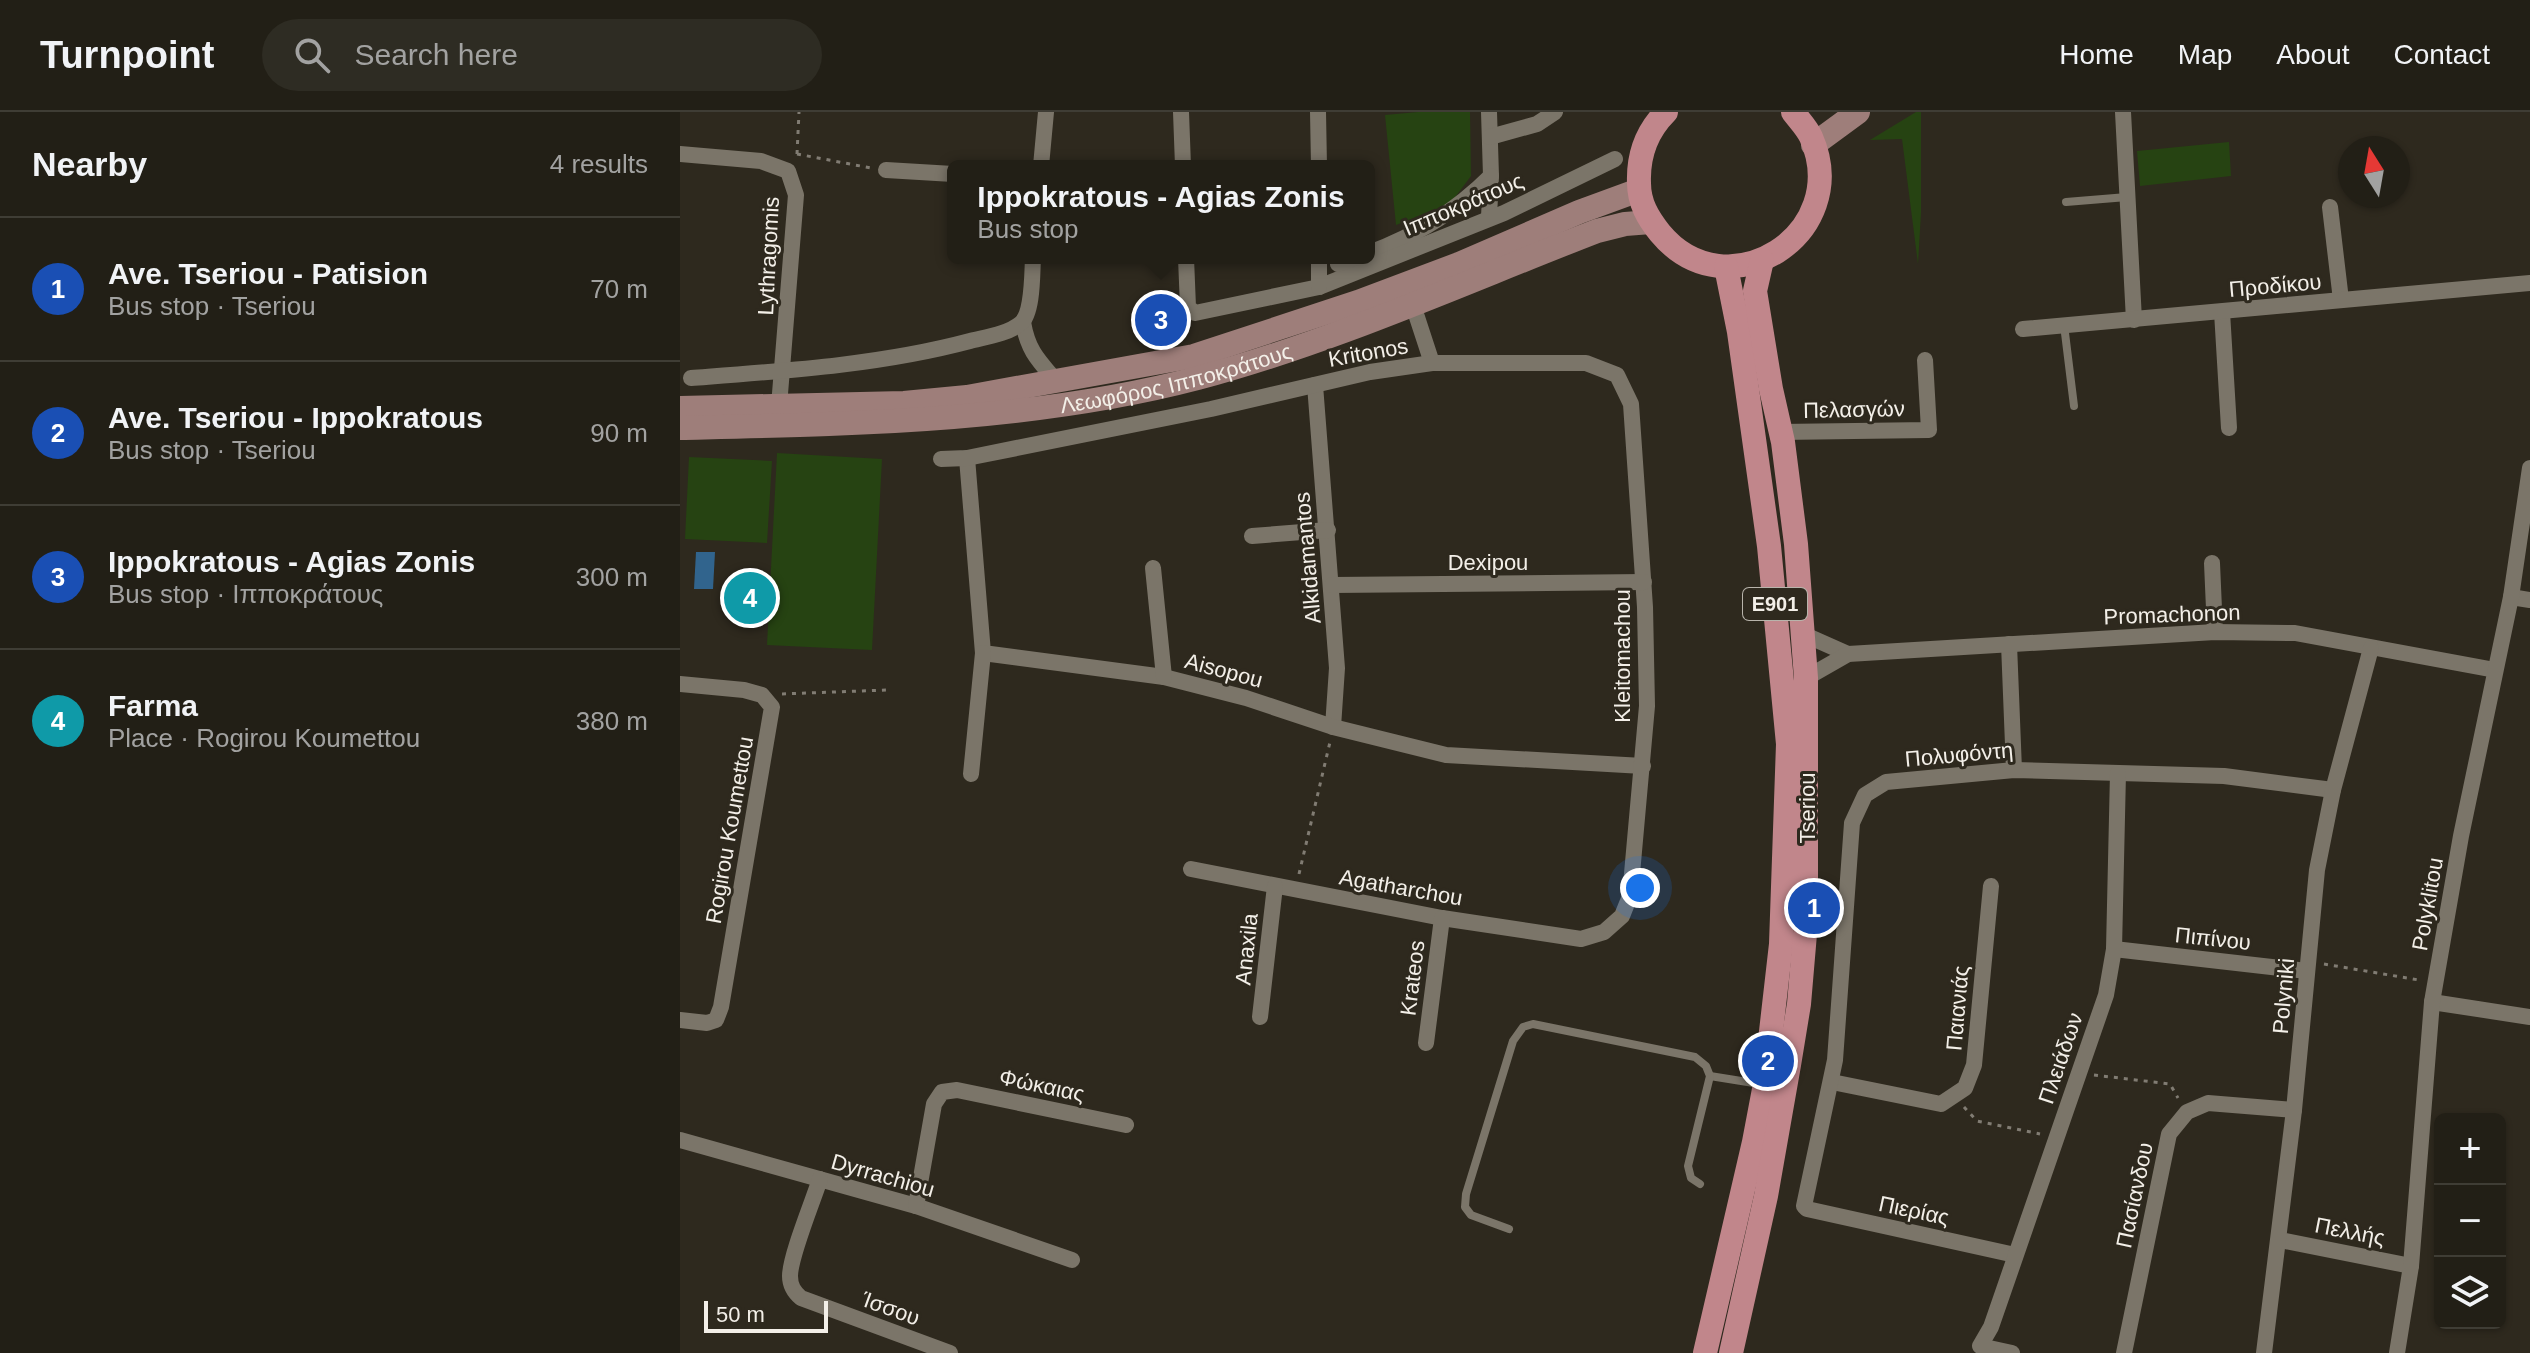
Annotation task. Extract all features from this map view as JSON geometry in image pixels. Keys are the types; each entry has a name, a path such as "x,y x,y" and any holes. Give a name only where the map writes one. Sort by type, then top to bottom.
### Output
{"main road":[{"path":"1666,112 1644,142 1639,166 1639,190 1651,222 1670,245 1696,261 1726,267 1762,260 1787,246 1803,229 1814,208 1819,185 1819,162 1810,135 1793,112"},
{"path":"1813,145 1858,112"},
{"name":"Λεωφόρος Ιπποκράτους","path":"680,408 904,403 1057,382 1209,352 1358,302 1639,190"},
{"name":"Λεωφόρος Ιπποκράτους","path":"680,428 902,422 1073,403 1197,378 1322,339 1597,231 1651,222"},
{"name":"Tseriou","path":"1731,1353 1766,1196 1799,1004 1806,922 1806,678 1796,544 1755,291 1762,260"},
{"name":"Tseriou","path":"1705,1353 1751,1158 1765,1084 1781,944 1788,744 1769,546 1739,332 1726,267"}],"street":[{"path":"1042,160 1046,112"},
{"path":"1181,112 1183,160"},
{"path":"1318,112 1319,160"},
{"path":"1489,112 1489,217 1507,243"},
{"path":"1490,137 1537,124 1555,112"},
{"path":"2123,112 2134,320"},
{"name":"Lythragomis","path":"680,154 761,161 788,171 796,195 779,406"},
{"name":"Ιπποκράτους","path":"1375,264 1504,213 1615,159"},
{"path":"886,170 947,174"},
{"path":"1375,251 1404,240 1449,214 1491,176"},
{"path":"2330,207 2341,300"},
{"path":"1032,264 1026,342 1033,355 1057,382"},
{"name":"Ιπποκράτους","path":"1186,264 1188,307 1195,313 1319,287 1375,264"},
{"path":"1319,264 1319,287"},
{"name":"Προδίκου","path":"2023,329 2530,283"},
{"path":"1413,305 1432,363"},
{"path":"2222,312 2229,428"},
{"path":"691,378 783,371 935,351 998,334 1026,317"},
{"path":"1015,389 1029,369 1033,355"},
{"name":"Πελασγών","path":"1780,432 1929,430 1925,360"},
{"name":"Kritonos","path":"941,459 967,458 1211,409 1370,372 1432,363 1586,363 1617,375"},
{"name":"Kleitomachou","path":"1604,932 1622,916 1630,896 1647,706 1644,582 1631,404 1617,375"},
{"name":"Alkidamantos","path":"1315,385 1337,668 1333,727"},
{"path":"967,458 983,653 971,774"},
{"name":"Polyklitou","path":"2397,1353 2411,1266 2432,1002 2461,836 2511,597 2530,468"},
{"path":"1252,536 1328,530"},
{"path":"2212,563 2215,632"},
{"path":"1153,568 1164,677"},
{"name":"Dexipou","path":"1332,585 1644,582"},
{"path":"2511,597 2530,600"},
{"name":"Promachonon","path":"1806,678 1848,654 2215,632 2295,633 2495,670"},
{"name":"Promachonon","path":"1803,634 1848,654"},
{"path":"2009,644 2014,770"},
{"name":"Polyniki","path":"2264,1353 2280,1240 2317,870 2333,790 2371,648"},
{"name":"Aisopou","path":"983,653 1164,677 1246,698 1333,727 1446,755 1643,766"},
{"path":"680,684 744,690 762,695"},
{"name":"Rogirou Koumettou","path":"680,1020 707,1023 716,1020 721,1007 772,707 762,695"},
{"name":"Πολυφόντη","path":"1804,1206 1832,1082 1852,823 1865,795 1886,782 2014,770 2224,776 2333,790"},
{"name":"Πλειάδων","path":"2012,1353 1980,1346 1991,1327 2106,995 2114,949 2118,773"},
{"name":"Agatharchou","path":"1191,869 1442,918 1581,939 1604,932"},
{"name":"Anaxila","path":"1260,1017 1275,886"},
{"name":"Παιανιάς","path":"1953,1096 1965,1088 1974,1065 1991,886"},
{"name":"Krateos","path":"1426,1043 1442,918"},
{"name":"Πιπίνου","path":"2114,949 2308,966"},
{"path":"2432,1002 2530,1017"},
{"path":"1832,1082 1941,1104 1953,1096"},
{"name":"Φώκαιας","path":"916,1206 934,1104 938,1096 949,1090 1126,1125"},
{"path":"2187,1112 2208,1103 2294,1110"},
{"name":"Πασίανδου","path":"2124,1353 2169,1134 2187,1112"},
{"name":"Dyrrachiou","path":"680,1140 916,1206 1072,1260"},
{"name":"Ίσσου","path":"820,1179 791,1267 794,1292 801,1298 950,1353"},
{"name":"Πιερίας","path":"1804,1206 2015,1255"},
{"name":"Πελλής","path":"2280,1240 2411,1266"}],"lane":[{"path":"2066,202 2128,197"},
{"path":"2064,325 2074,406"},
{"path":"1509,1229 1471,1215 1465,1207 1466,1194 1513,1041 1523,1027 1533,1024 1695,1057 1706,1066 1710,1076 1688,1166 1691,1178 1700,1184"},
{"path":"1710,1076 1765,1084"}],"path":[{"path":"788,171 797,154 799,112"},
{"path":"797,154 886,170"},
{"path":"762,695 886,690"},
{"path":"1295,890 1333,727"},
{"path":"2308,966 2435,983"},
{"path":"2078,1073 2170,1084 2187,1112"},
{"path":"1953,1096 1977,1121 2056,1137"}],"green space":[{"path":"1470,112 1471,176 1450,204 1396,225 1385,115"},
{"path":"1916,112 1921,112 1918,264 1902,139 1870,140"},
{"path":"2229,142 2231,176 2140,186 2137,151"},
{"path":"777,453 882,459 872,650 767,645"},
{"path":"689,457 772,461 767,543 685,539"}],"water":[{"path":"696,552 715,552 713,589 694,589"}],"place":[{"name":"Ippokratous - Agias Zonis","path":"1161,320"},
{"name":"Farma","path":"750,598"},
{"name":"Ave. Tseriou - Patision","path":"1814,908"},
{"name":"Ave. Tseriou - Ippokratous","path":"1768,1061"}]}
